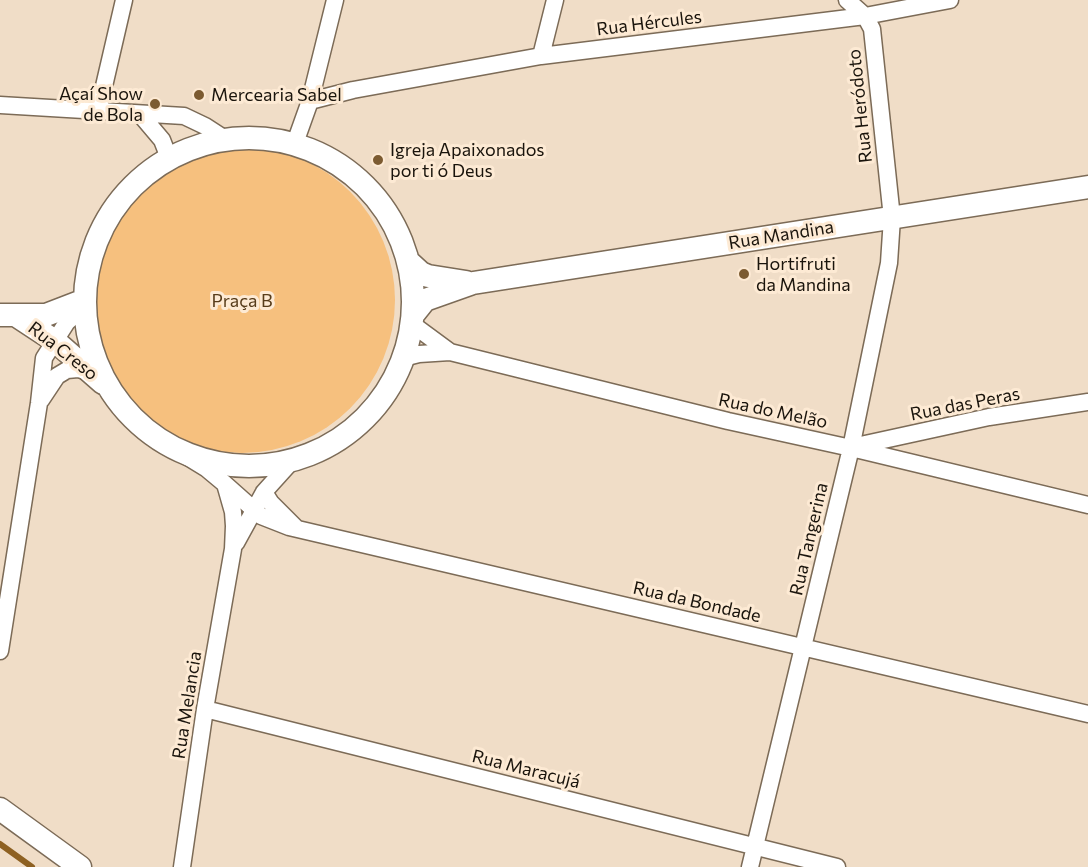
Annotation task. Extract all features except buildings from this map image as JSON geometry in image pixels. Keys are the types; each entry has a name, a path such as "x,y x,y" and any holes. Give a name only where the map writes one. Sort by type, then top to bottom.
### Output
{"street":[{"path":"98,111 124,0"},
{"path":"295,143 309,101 335,0"},
{"path":"541,56 555,0"},
{"path":"847,0 865,16"},
{"name":"Rua Hércules","path":"309,101 353,90 541,56 865,16 950,0"},
{"name":"Rua Heródoto","path":"865,16 872,29 892,218"},
{"path":"317,72 338,87 353,90"},
{"path":"0,105 184,117 205,126 225,139"},
{"path":"140,114 162,140 169,158"},
{"path":"176,450 198,459 245,467 268,466 292,461 332,444 360,423 378,404 393,382 403,358 413,319 409,262 397,230 374,194 336,161 313,149 295,143 260,137 225,139 196,146 169,158 138,181 125,194 108,218 96,243 88,271 85,303 90,344 108,388 127,412 150,434 176,450 207,469 225,484"},
{"name":"Rua Mandina","path":"413,319 425,300 474,283 1088,187"},
{"name":"Rua Tangerina","path":"750,867 851,447 889,262 892,218"},
{"name":"Rua Mandina","path":"409,262 428,276 474,283"},
{"path":"0,651 44,358 67,322 85,303"},
{"name":"Rua Creso","path":"8,315 46,315 85,303"},
{"name":"Rua Creso","path":"8,315 55,341 108,388"},
{"name":"Rua do Melão","path":"413,319 450,352"},
{"name":"Rua do Melão","path":"403,358 419,354 450,352 728,421 851,447 1088,505"},
{"path":"39,403 57,376 67,370 78,369 90,372"},
{"name":"Rua das Peras","path":"851,447 989,417 1088,402"},
{"name":"Rua Melancia","path":"233,549 252,510 264,492 292,461"},
{"name":"Rua Melancia","path":"182,867 205,709 233,549 233,512 225,484"},
{"name":"Rua da Bondade","path":"225,484 252,510 272,522 296,529 1088,714"},
{"path":"264,492 271,503 296,529"},
{"name":"Rua Maracujá","path":"205,709 837,867"},
{"path":"0,809 80,867"}],"green space":[{"name":"Praça B","path":"242,147 272,150 301,159 327,173 350,192 369,215 383,241 392,270 395,300 392,330 383,359 369,385 350,408 327,427 301,441 272,450 242,453 212,450 183,441 157,427 134,408 115,385 101,359 92,330 89,300 92,270 101,241 115,215 134,192 157,173 183,159 212,150"}],"waterway":[{"path":"0,844 32,867"}],"place":[{"name":"Mercearia Sabel","path":"199,95"},
{"name":"Açaí Show de Bola","path":"155,104"},
{"name":"Igreja Apaixonados por ti ó Deus","path":"378,160"},
{"name":"Hortifruti da Mandina","path":"744,274"}]}
